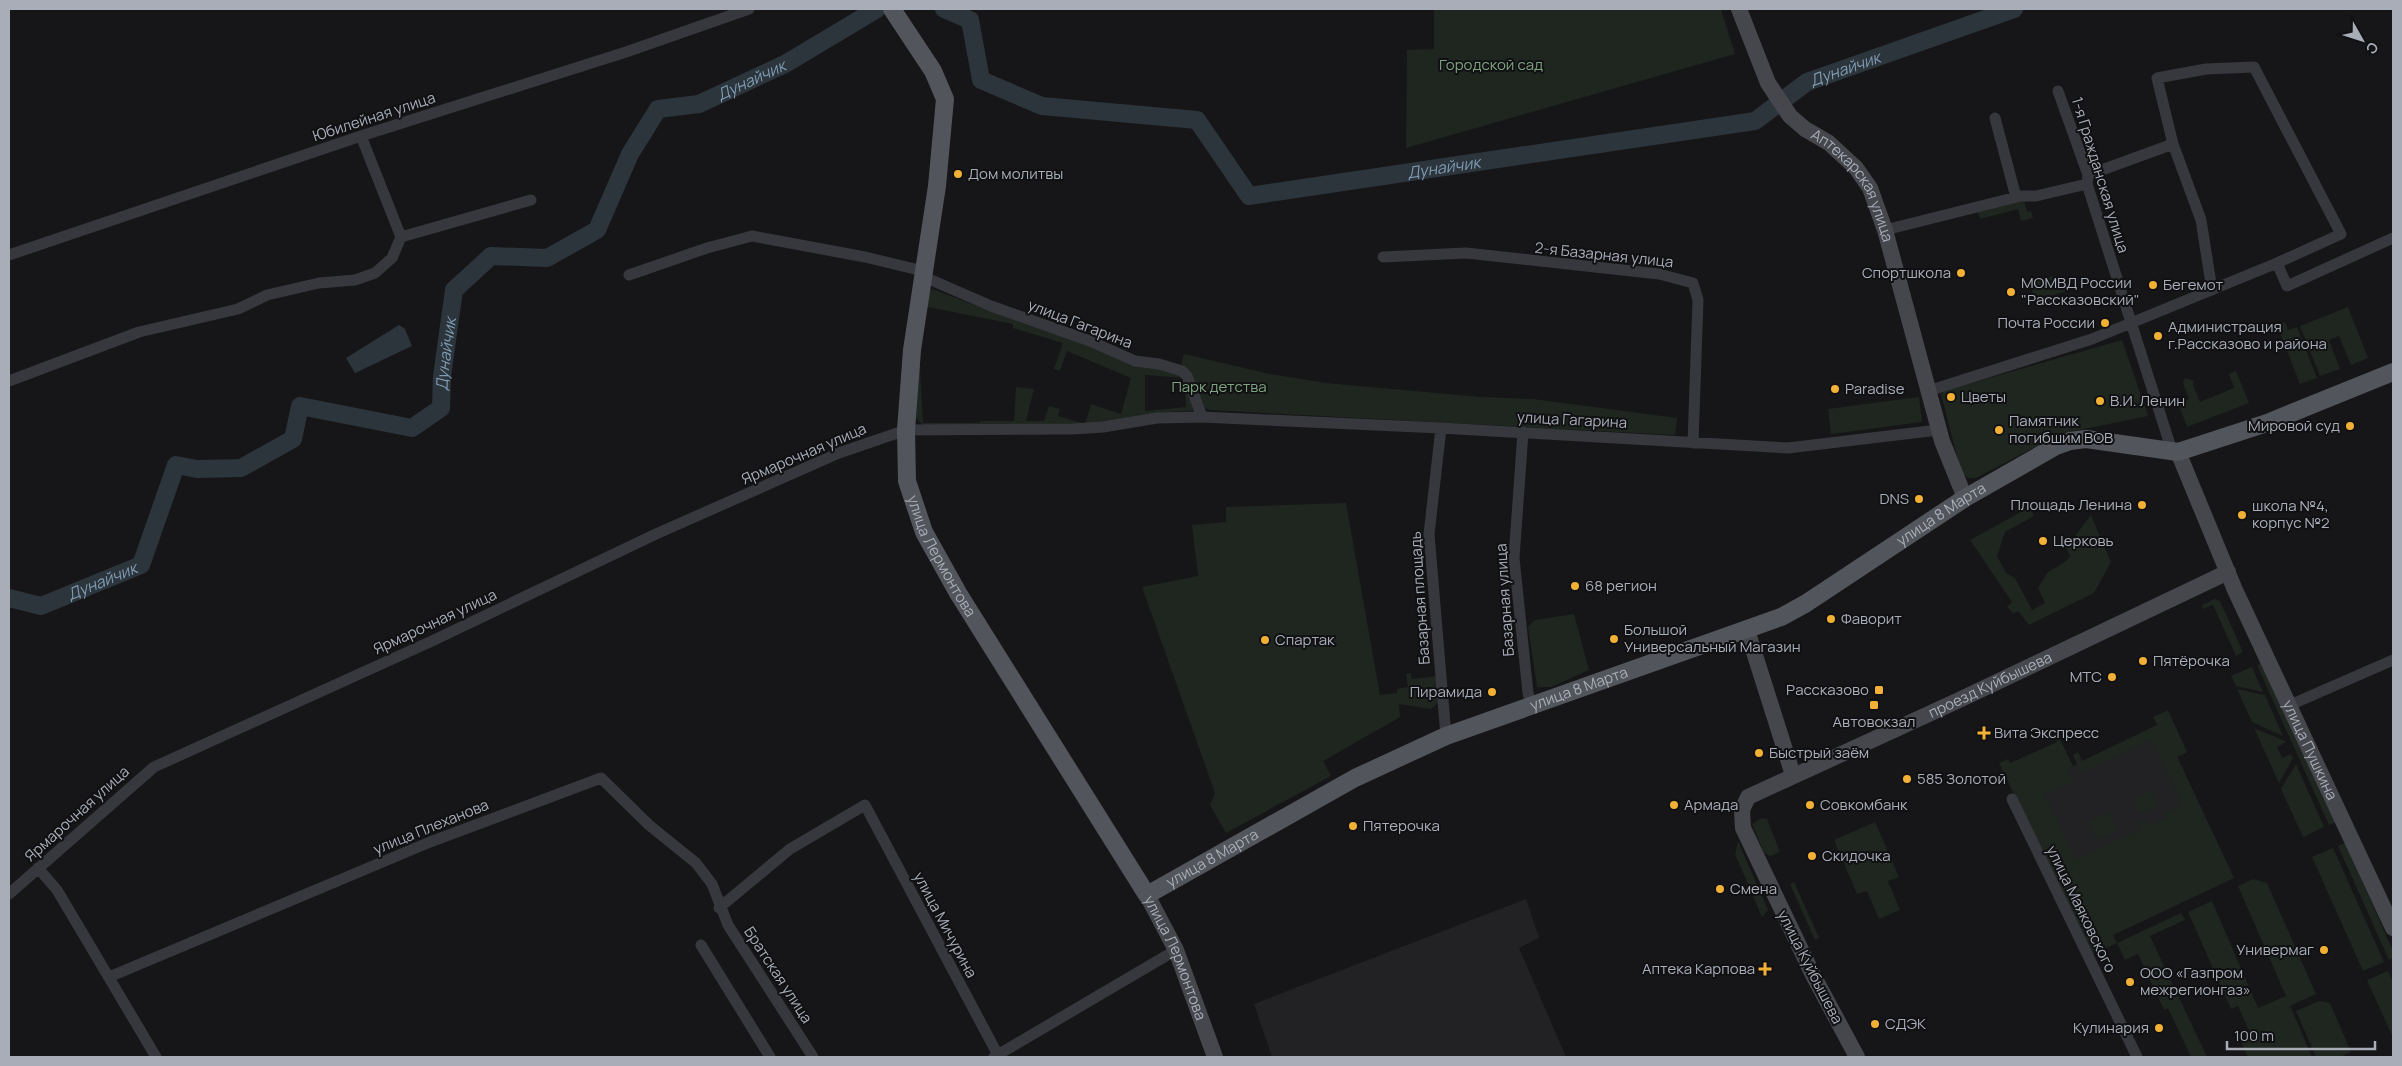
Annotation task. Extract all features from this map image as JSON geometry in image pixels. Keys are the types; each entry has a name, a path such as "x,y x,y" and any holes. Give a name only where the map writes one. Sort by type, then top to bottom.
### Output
{"main road":[{"name":"улица Лермонтова","path":"892,9 933,71 945,99 937,186 912,350 906,430 907,481 924,532 963,601 1147,895"},
{"path":"2175,452 2268,423 2393,372"},
{"path":"2214,440 2232,435"},
{"name":"улица 8 Марта","path":"1147,895 1355,778 1446,736 1647,663 1781,617 1805,604 1966,498 2056,446 2070,441 2086,440 2175,452"}],"street":[{"name":"Юбилейная улица","path":"9,255 361,136 626,52 749,9"},
{"name":"Аптекарская улица","path":"1739,9 1768,83 1790,116 1805,129 1829,143 1856,168 1870,188 1885,230 1938,430 1966,498"},
{"path":"1928,391 2130,325 2277,263 2341,234 2254,67 2206,69 2157,78 2173,144 2201,220 2212,290"},
{"name":"1-я Гражданская улица","path":"2058,91 2087,180 2130,325 2175,452"},
{"path":"1995,118 2016,197"},
{"path":"9,381 139,332 238,309 267,295 319,283 355,280 375,273 392,258 400,237 361,136"},
{"path":"1885,230 2016,197 2036,196 2087,180 2173,144"},
{"path":"400,237 531,200"},
{"name":"улица Гагарина","path":"629,275 707,248 752,236 865,257 923,274 991,306 1090,341 1135,361 1159,364 1182,371 1187,376 1202,417"},
{"path":"2277,263 2287,286 2393,238"},
{"name":"2-я Базарная улица","path":"1382,257 1466,253 1659,274 1692,284 1698,300 1693,442"},
{"name":"улица Гагарина","path":"906,430 1074,429 1104,427 1157,418 1202,417 1523,432 1788,448 1938,430"},
{"name":"Базарная площадь","path":"1442,428 1429,534 1446,736"},
{"name":"Ярмарочная улица","path":"9,894 154,767 432,641 656,534 839,453 906,430"},
{"name":"Базарная улица","path":"1523,432 1514,558 1528,693 1532,705"},
{"path":"2175,452 2228,572"},
{"name":"улица Пушкина","path":"2228,572 2393,928"},
{"name":"проезд Куйбышева","path":"1751,794 1957,702 2228,572"},
{"path":"1746,630 1794,775"},
{"path":"2290,706 2393,660"},
{"name":"улица Плеханова","path":"108,977 430,842 601,778 649,825 696,862 712,884 719,908"},
{"name":"улица Куйбышева","path":"1751,794 1743,805 1743,828 1813,975 1856,1057"},
{"name":"улица Маяковского","path":"2012,799 2137,1057"},
{"name":"улица Мичурина","path":"719,908 790,849 865,805 997,1056"},
{"path":"38,868 57,890 156,1057"},
{"name":"улица Лермонтова","path":"1147,895 1176,950 1215,1057"},
{"name":"Братская улица","path":"719,908 728,925 814,1057"},
{"path":"701,945 770,1057"},
{"path":"997,1056 1176,950"}],"shaded area":[{"path":"399,325 405,329 412,346 355,373 346,358"},
{"path":"2162,724 2234,878 2093,944 2021,791"},
{"path":"1526,899 1539,938 1519,948 1566,1057 1272,1057 1254,1004"}],"green space":[{"name":"Городской сад","path":"1434,9 1721,9 1735,54 1406,148 1407,50 1434,49"},
{"path":"2024,200 2027,212 2031,211 2033,218 2021,221 2018,209 1980,219 1977,210"},
{"path":"2052,276 2056,288 2065,285 2066,291 2051,296 2053,300 2037,306 2030,283"},
{"path":"932,289 1135,364 1180,373 1186,379 1197,410 1161,413 1086,424 923,425 916,418 919,350 923,423 1014,421 1016,387 1034,389 1026,421 1044,421 1049,406 1060,409 1058,416 1085,424 1091,404 1121,414 1131,378 1067,351 1060,371 1054,369 1063,343 1013,328 1013,324 923,306 926,293","holes":["1145,375 1184,378 1186,407 1145,411"]},
{"path":"2348,307 2368,358 2351,365 2339,336 2329,340 2340,369 2320,376 2300,326"},
{"path":"2285,322 2288,330 2297,327 2317,378 2300,384 2277,325"},
{"path":"2122,340 2148,416 2060,434 1976,478 1968,478 1961,472 1941,394 1944,391"},
{"name":"Парк детства","path":"1184,354 1270,374 1326,383 1481,397 1533,399 1677,418 1675,435 1210,410 1203,407 1181,366"},
{"path":"2236,371 2249,403 2187,427 2178,403 2189,399 2183,383 2185,378 2194,381 2193,385 2200,402 2234,388 2229,374"},
{"path":"1919,397 1922,422 1831,434 1828,409"},
{"name":"Спартак","path":"1346,503 1380,695 1397,693 1397,689 1408,687 1406,674 1411,673 1412,679 1439,676 1438,703 1431,709 1399,704 1400,717 1323,761 1331,776 1226,833 1210,805 1215,793 1142,587 1198,576 1192,525 1226,522 1226,507"},
{"path":"2030,507 2034,516 2005,532 1997,556 2006,573 2015,578 2032,610 2045,603 2038,588 2048,572 2065,562 2070,556 2066,548 2091,515 2111,562 2094,593 2029,625 2018,611 2014,614 2007,607 2012,602 1970,540"},
{"path":"2215,599 2220,601 2243,652 2236,656 2213,605 2203,609 2202,605"},
{"path":"1574,614 1589,670 1551,687 1537,687 1528,627 1535,620"},
{"path":"2264,662 2336,822 2329,825 2257,665"},
{"path":"2252,667 2263,692 2236,686 2231,676"},
{"path":"2237,689 2265,695 2283,736 2252,722"},
{"path":"2168,710 2187,752 2177,757 2234,878 2113,935 2117,943 2091,955 1999,763 2008,759 2010,763 2057,742 2055,737 2058,735 2073,766 2068,769 2074,781 2045,795 2076,859 2140,829 2138,823 2146,820 2149,826 2165,818 2163,814 2182,805 2152,740 2081,773 2073,755 2078,752 2082,761 2157,725 2153,717"},
{"path":"2254,728 2286,742 2277,747 2282,758 2291,754 2293,758 2279,783"},
{"path":"2296,764 2324,827 2303,837 2281,789"},
{"path":"2151,790 2158,806 2140,814 2133,799"},
{"path":"2109,812 2118,831 2097,840 2088,821"},
{"path":"1762,818 1767,819 1780,852 1770,856 1764,853 1752,824"},
{"path":"1875,822 1899,877 1888,881 1900,910 1879,919 1867,891 1857,894 1834,840"},
{"path":"1738,841 1768,910 1762,917 1735,854"},
{"path":"2345,843 2393,951 2393,958 2389,960 2338,846"},
{"path":"2333,848 2384,962 2363,971 2312,857"},
{"path":"2253,879 2267,883 2316,994 2290,1006 2312,1057 2248,1057 2241,1042 2252,1037 2238,1006 2231,1009 2188,912 2212,901 2258,1008 2286,996 2238,886"},
{"path":"1794,882 1819,938 1815,940 1790,884"},
{"path":"2181,913 2185,920 2150,936 2207,1057 2191,1057 2168,1008 2164,1010 2138,954 2125,960 2117,943"},
{"path":"2388,971 2393,982 2393,1038 2367,980"},
{"path":"2319,1001 2330,1003 2351,1052 2340,1057 2316,1057 2296,1011"}],"waterway":[{"name":"Дунайчик","path":"9,598 41,606 141,565 176,465 197,469 241,468 293,439 300,406 412,428 441,408 442,376 454,290 491,256 547,258 597,230 630,154 658,109 699,104 785,64 877,9"},
{"name":"Дунайчик","path":"944,9 970,20 981,80 1042,106 1197,120 1249,196 1755,121 1807,82 2014,9"}],"place":[{"name":"Дом молитвы","path":"958,174"},
{"name":"Спортшкола","path":"1961,273"},
{"name":"Бегемот","path":"2153,285"},
{"name":"МОМВД России \"Рассказовский\"","path":"2011,292"},
{"name":"Почта России","path":"2105,323"},
{"name":"Администрация г.Рассказово и района","path":"2158,336"},
{"name":"Paradise","path":"1835,389"},
{"name":"Цветы","path":"1951,397"},
{"name":"В.И. Ленин","path":"2100,401"},
{"name":"Мировой суд","path":"2350,426"},
{"name":"Памятник погибшим ВОВ","path":"1999,430"},
{"name":"DNS","path":"1919,499"},
{"name":"Площадь Ленина","path":"2142,505"},
{"name":"школа №4, корпус №2","path":"2242,515"},
{"name":"Церковь","path":"2043,541"},
{"name":"68 регион","path":"1575,586"},
{"name":"Фаворит","path":"1831,619"},
{"name":"Большой Универсальный Магазин","path":"1614,639"},
{"name":"Спартак","path":"1265,640"},
{"name":"Пятёрочка","path":"2143,661"},
{"name":"МТС","path":"2112,677"},
{"name":"Рассказово","path":"1879,690"},
{"name":"Пирамида","path":"1492,692"},
{"name":"Автовокзал","path":"1874,705"},
{"name":"Вита Экспресс","path":"1984,733"},
{"name":"Быстрый заём","path":"1759,753"},
{"name":"585 Золотой","path":"1907,779"},
{"name":"Армада","path":"1674,805"},
{"name":"Совкомбанк","path":"1810,805"},
{"name":"Пятерочка","path":"1353,826"},
{"name":"Скидочка","path":"1812,856"},
{"name":"Смена","path":"1720,889"},
{"name":"Универмаг","path":"2324,950"},
{"name":"Аптека Карпова","path":"1765,969"},
{"name":"ООО «Газпром межрегионгаз»","path":"2130,982"},
{"name":"СДЭК","path":"1875,1024"},
{"name":"Кулинария","path":"2159,1028"}]}
